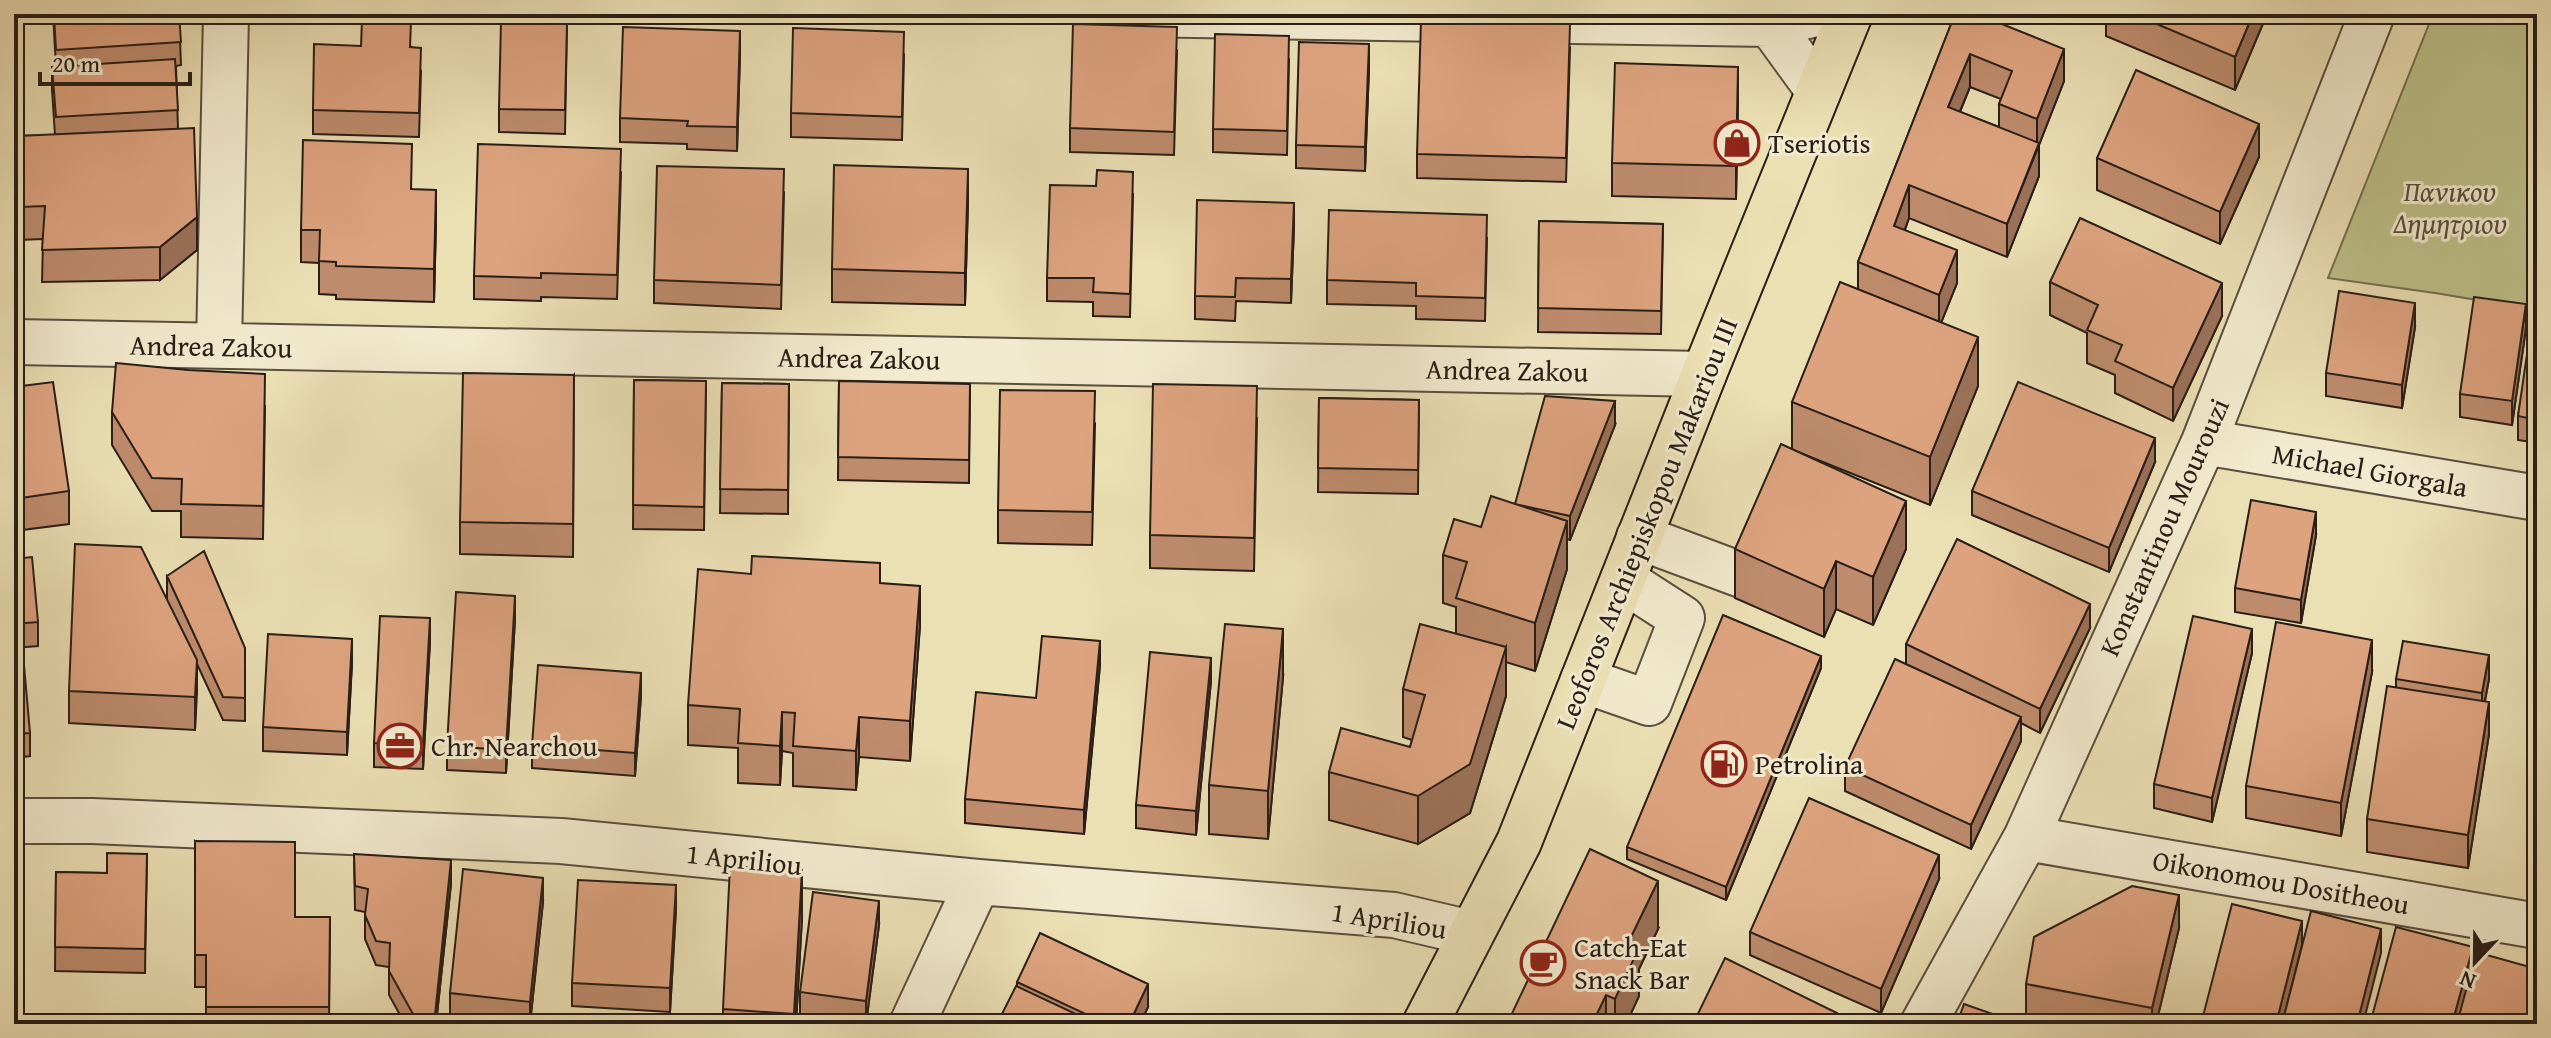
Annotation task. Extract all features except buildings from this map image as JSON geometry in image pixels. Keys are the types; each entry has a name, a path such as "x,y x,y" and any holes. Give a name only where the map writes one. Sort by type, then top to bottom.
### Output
{"main road":[{"name":"Leoforos Archiepiskopou Makariou III","path":"1425,1024 1519,842 1850,14"}],"street":[{"path":"219,346 226,14"},
{"path":"1132,14 1770,24 1817,14"},
{"name":"Konstantinou Mourouzi","path":"1923,1024 2026,838 2204,442 2372,14"},
{"path":"1770,24 1818,90"},
{"name":"Andrea Zakou","path":"14,342 1704,374"},
{"name":"Michael Giorgala","path":"2204,442 2537,498"},
{"path":"1639,537 1744,576"},
{"path":"1583,680 1649,703 1682,618 1623,580"},
{"name":"1 Apriliou","path":"14,821 92,821 561,841 978,882 1394,915 1471,933"},
{"name":"Oikonomou Dositheou","path":"2026,838 2537,926"},
{"path":"912,1024 978,882"}],"green space":[{"name":"Πανικου Δημητριου","path":"2433,14 2537,14 2537,310 2328,278"}],"place":[{"name":"Tseriotis","path":"1737,143"},
{"name":"Chr. Nearchou","path":"400,746"},
{"name":"Petrolina","path":"1724,764"},
{"name":"Catch-Eat Snack Bar","path":"1543,963"}]}
